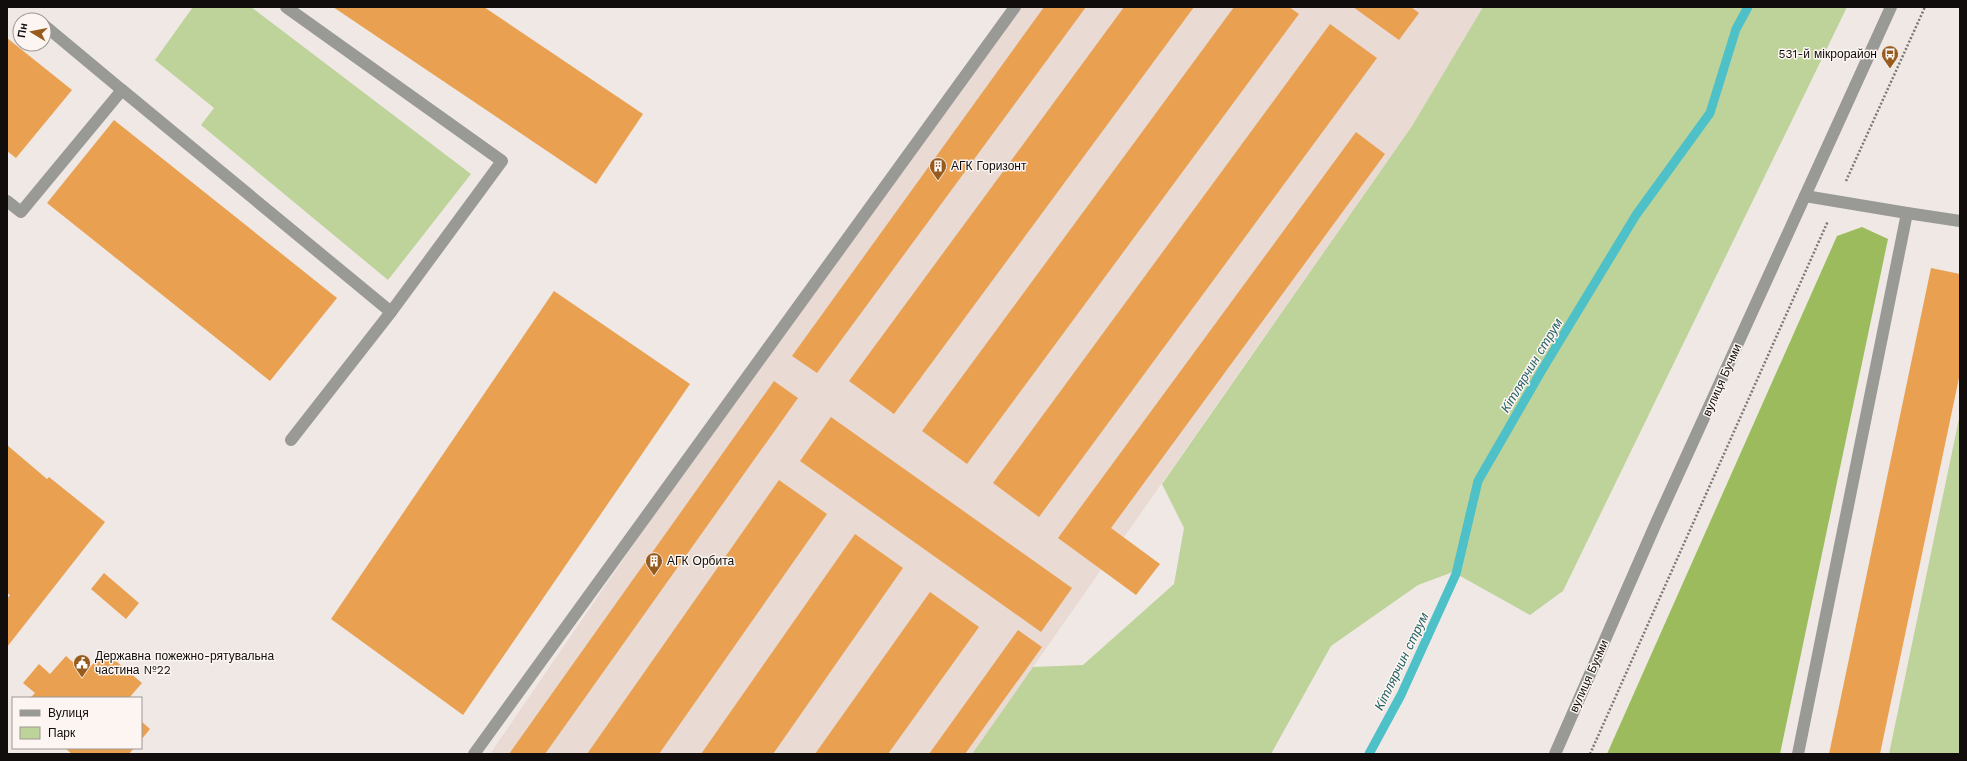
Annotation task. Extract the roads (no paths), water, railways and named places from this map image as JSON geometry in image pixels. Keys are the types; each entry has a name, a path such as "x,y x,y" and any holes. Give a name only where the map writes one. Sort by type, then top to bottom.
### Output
{"street":[{"path":"286,7 502,161 391,312 291,440"},
{"path":"474,754 1015,7"},
{"name":"вулиця Бучми","path":"1555,754 1656,523 1891,7"},
{"path":"52,31 391,312"},
{"path":"7,201 21,212 122,90"},
{"path":"1805,196 1960,221"},
{"path":"1798,754 1907,213"}],"waterway":[{"name":"Кітлярчин струм","path":"1369,754 1401,695 1456,574 1478,481 1542,370 1636,215 1710,113 1736,29 1748,7"}],"place":[{"name":"531-й мікрорайон","path":"1890,69"},
{"name":"АГК Горизонт","path":"938,181"},
{"name":"АГК Орбита","path":"654,576"},
{"name":"Державна пожежно-рятувальна частина №22","path":"82,678"}]}
